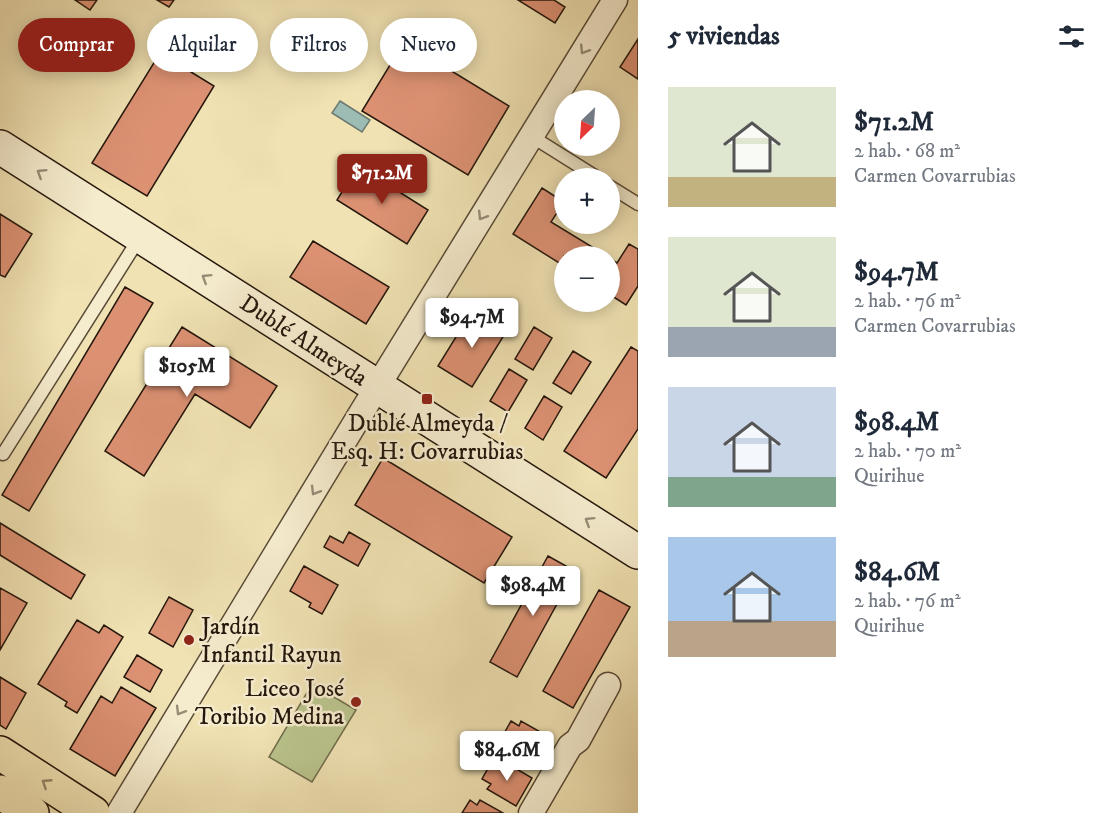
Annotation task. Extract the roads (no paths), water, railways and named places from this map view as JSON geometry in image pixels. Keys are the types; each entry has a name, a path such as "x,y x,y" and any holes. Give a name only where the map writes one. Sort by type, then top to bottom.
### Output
{"main road":[{"name":"Dublé Almeyda","path":"0,147 638,552"},
{"path":"0,753 93,813"},
{"path":"0,792 32,813"}],"street":[{"path":"118,813 615,0"},
{"path":"531,813 570,746 578,740 608,685"}],"lane":[{"path":"531,136 582,168"},
{"path":"620,193 638,204"},
{"path":"3,454 140,236"}],"water":[{"path":"340,101 370,120 362,132 332,113"}],"place":[{"name":"Dublé Almeyda / Esq. H: Covarrubias","path":"427,399"},
{"name":"Jardín Infantil Rayun","path":"189,640"},
{"name":"Liceo José Toribio Medina","path":"356,702"}]}
